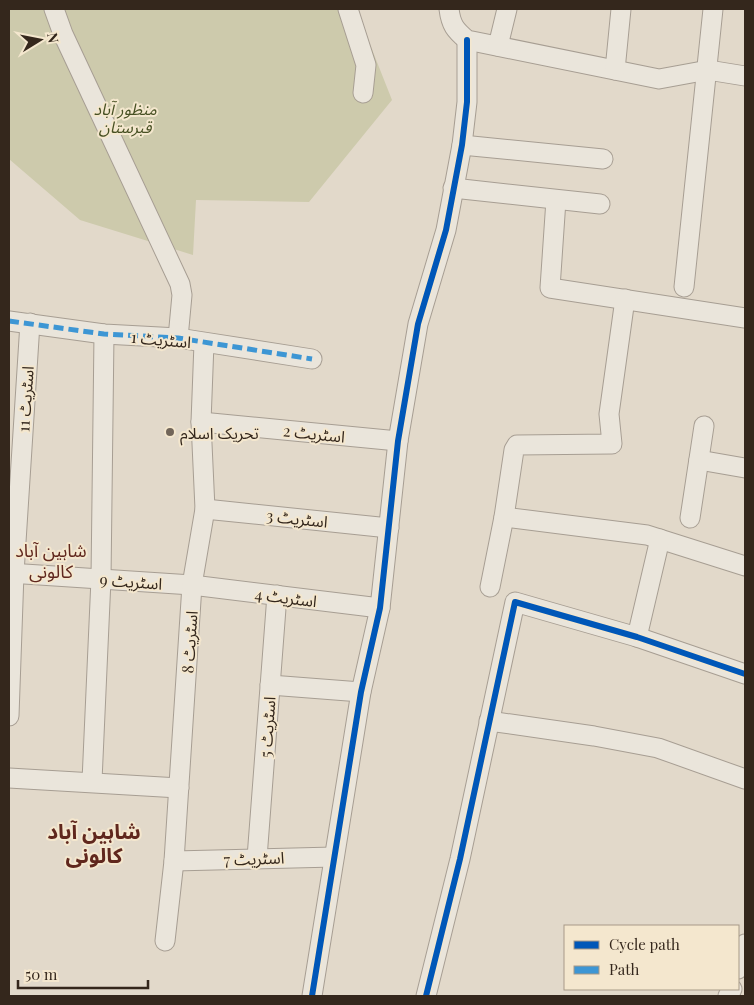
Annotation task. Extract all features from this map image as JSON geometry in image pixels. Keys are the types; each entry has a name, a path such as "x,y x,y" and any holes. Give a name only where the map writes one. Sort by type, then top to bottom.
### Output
{"street":[{"path":"54,9 63,34 180,284 182,295 178,338"},
{"path":"348,9 366,65 363,93"},
{"path":"450,9 450,22 456,31 468,40 659,79 708,70 745,76"},
{"path":"498,46 507,9"},
{"path":"615,70 621,9"},
{"path":"684,287 713,9"},
{"path":"312,996 361,692 380,608 398,442 418,324 446,230 462,145 467,102 468,40"},
{"path":"462,145 603,159"},
{"path":"454,188 600,204"},
{"path":"556,200 550,288 745,318"},
{"path":"490,587 504,517 514,450 517,445 612,444 610,414 625,299"},
{"name":"اسٹریٹ 1","path":"9,321 104,334 178,338 312,359"},
{"name":"اسٹریٹ 11","path":"9,716 11,573 30,323"},
{"path":"92,782 101,579 104,334"},
{"name":"اسٹریٹ 8","path":"165,941 174,861 192,585 205,509 201,422 204,343"},
{"name":"اسٹریٹ 2","path":"201,422 398,442"},
{"path":"690,518 704,426"},
{"path":"699,460 745,468"},
{"name":"اسٹریٹ 3","path":"205,509 389,528"},
{"path":"504,517 630,531 745,566"},
{"path":"638,637 660,539"},
{"name":"اسٹریٹ 9","path":"11,573 192,585"},
{"name":"اسٹریٹ 4","path":"192,585 380,608"},
{"name":"اسٹریٹ 5","path":"257,858 277,595"},
{"path":"426,996 460,860 515,602 638,637 745,674"},
{"path":"270,685 361,692"},
{"path":"489,721 658,748 745,779"},
{"path":"9,778 179,788"},
{"name":"اسٹریٹ 7","path":"174,861 334,857"},
{"path":"739,965 745,944"}],"green space":[{"name":"منظور آباد قبرستان","path":"9,9 356,9 392,100 309,202 196,200 193,255 80,220 9,159"}],"marked path":[{"path":"9,321 104,334 178,338 312,359"}],"cycle path":[{"path":"312,996 361,692 380,608 398,441 418,324 446,230 462,145 467,102 467,40"},
{"path":"426,996 460,859 515,602 637,637 745,674"}],"place":[{"name":"تحریک اسلام","path":"170,432"}],"district":[{"name":"شاہین آباد کالونی","path":"51,560"},
{"name":"شاہین آباد کالونی","path":"94,842"}]}
